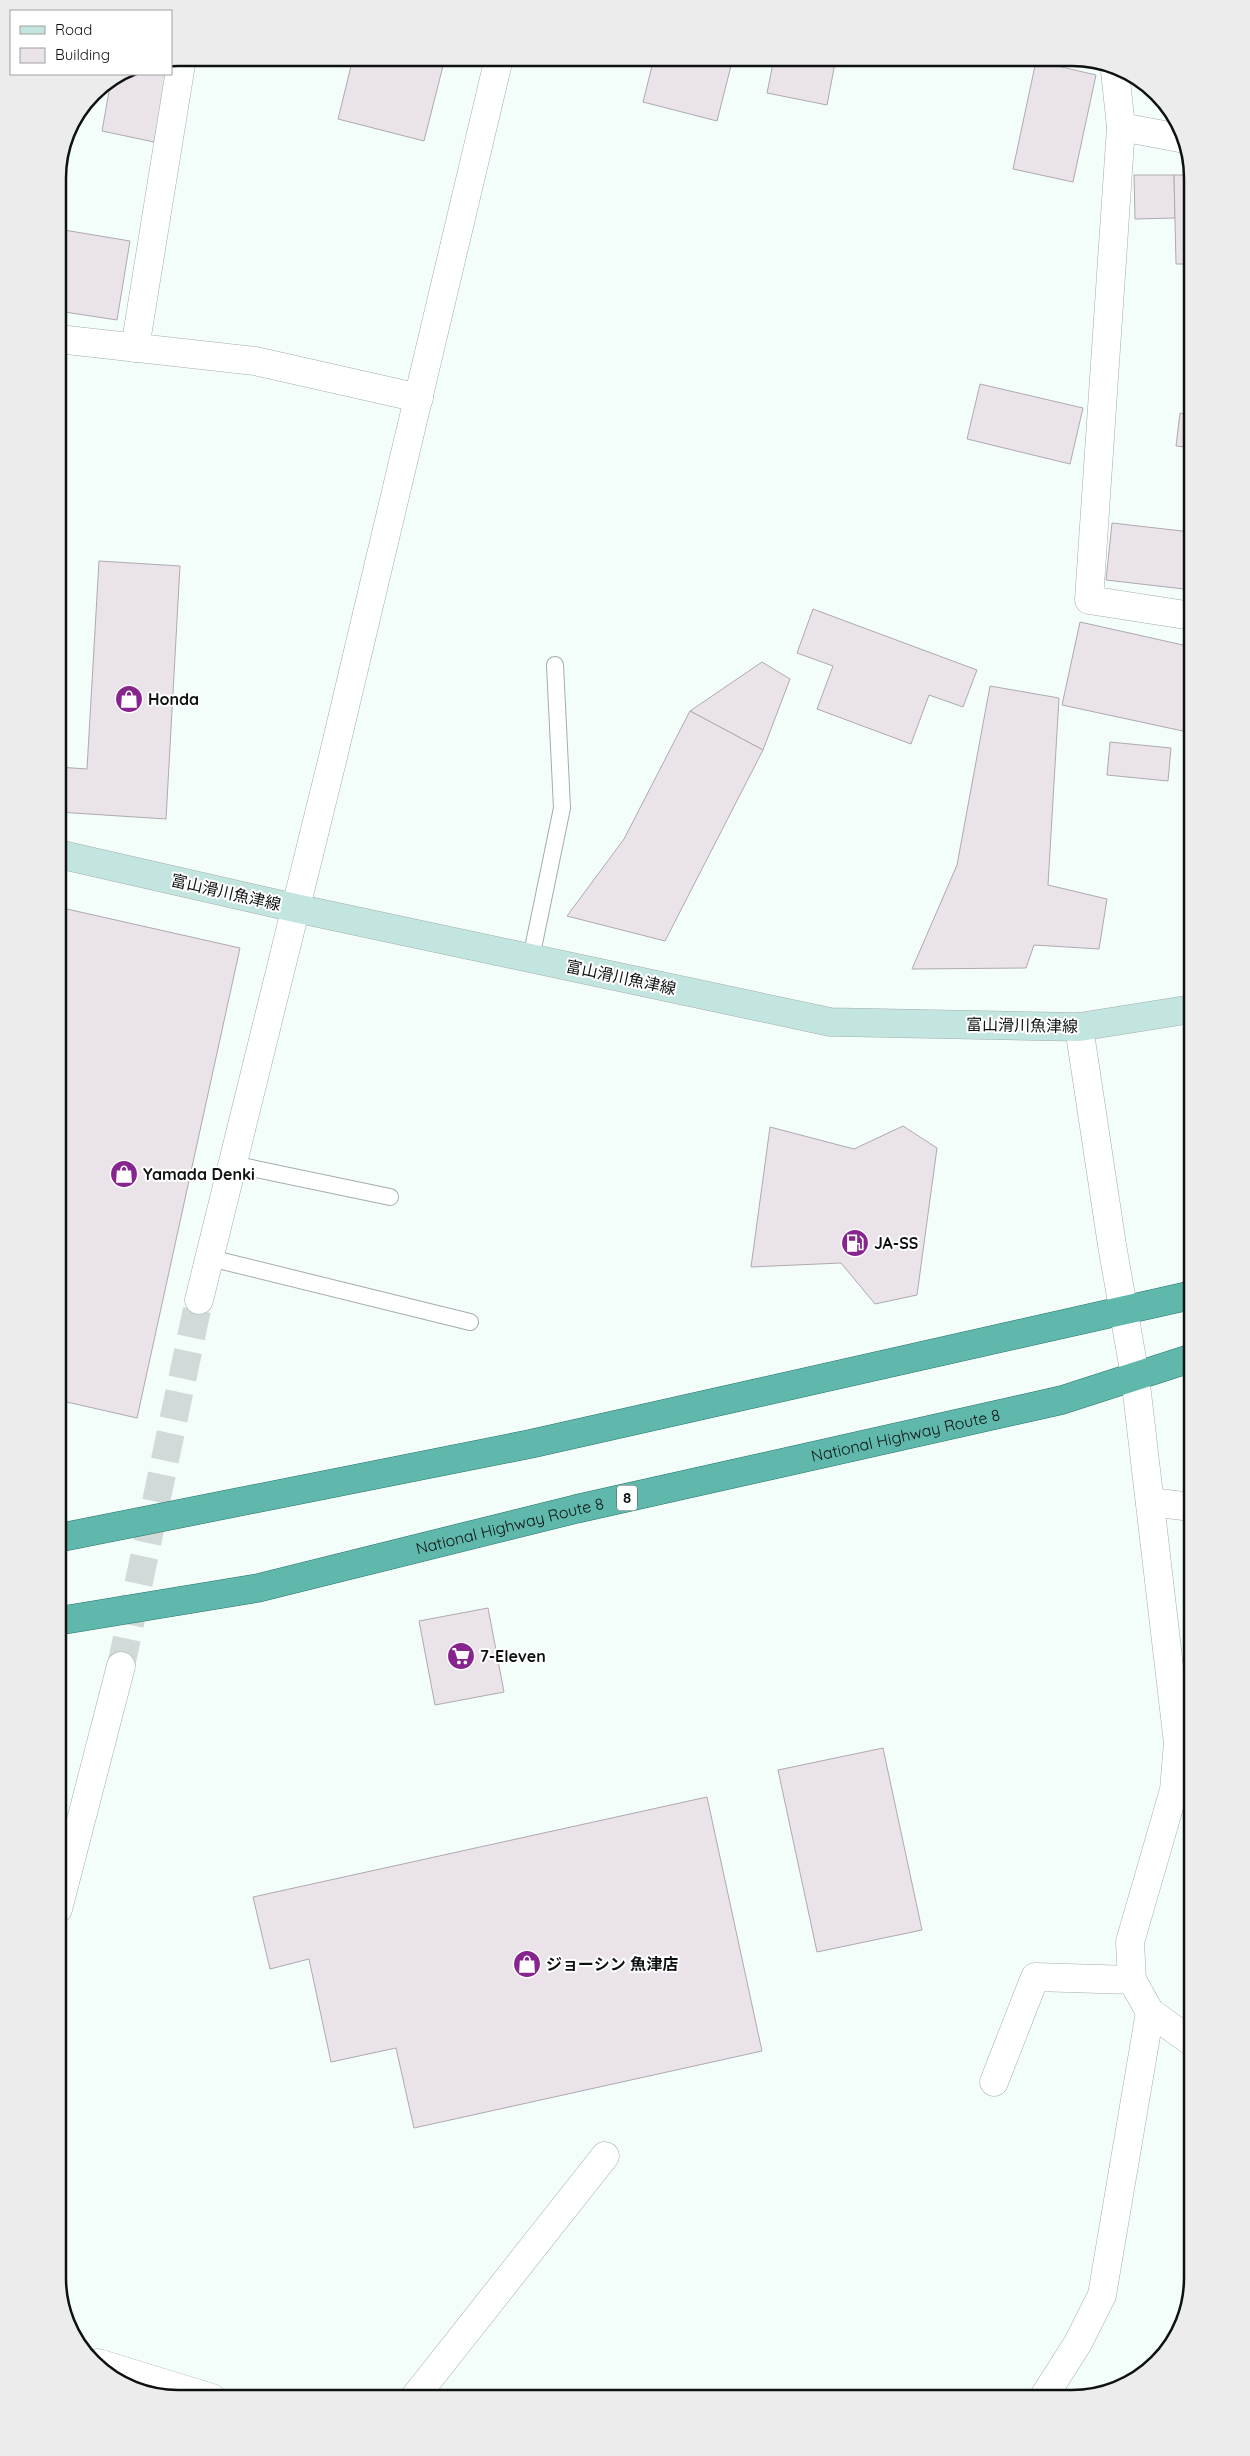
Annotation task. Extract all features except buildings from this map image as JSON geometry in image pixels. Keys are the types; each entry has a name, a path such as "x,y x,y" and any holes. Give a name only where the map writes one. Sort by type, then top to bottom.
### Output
{"highway":[{"path":"66,1536 530,1444 1184,1297"},
{"name":"National Highway Route 8","path":"66,1620 258,1588 576,1509 1062,1400 1184,1361"}],"main road":[{"name":"富山滑川魚津線","path":"66,856 295,908 830,1022 1079,1027 1184,1010"}],"street":[{"path":"136,348 181,66"},
{"path":"199,1300 333,758 497,66"},
{"path":"1115,75 1121,126 1089,600 1184,615"},
{"path":"1121,126 1176,137"},
{"path":"66,340 254,361 418,398"},
{"path":"1079,1027 1135,1376 1178,1744 1174,1790 1130,1942 1132,1980 1150,2012 1184,2036"},
{"path":"1150,1502 1184,1506"},
{"path":"66,1878 120,1666"},
{"path":"994,2082 1035,1977 1132,1980"},
{"path":"1048,2390 1078,2343 1102,2295 1150,2012"},
{"path":"420,2390 605,2156"},
{"path":"108,2365 187,2390"}],"lane":[{"path":"531,958 562,808 555,665"},
{"path":"232,1164 390,1197"},
{"path":"210,1258 470,1322"}],"tunnel":[{"path":"121,1666 199,1300"}],"place":[{"name":"Honda","path":"129,699"},
{"name":"Yamada Denki","path":"124,1174"},
{"name":"JA-SS","path":"855,1243"},
{"name":"7-Eleven","path":"461,1656"},
{"name":"ジョーシン 魚津店","path":"527,1964"}]}
